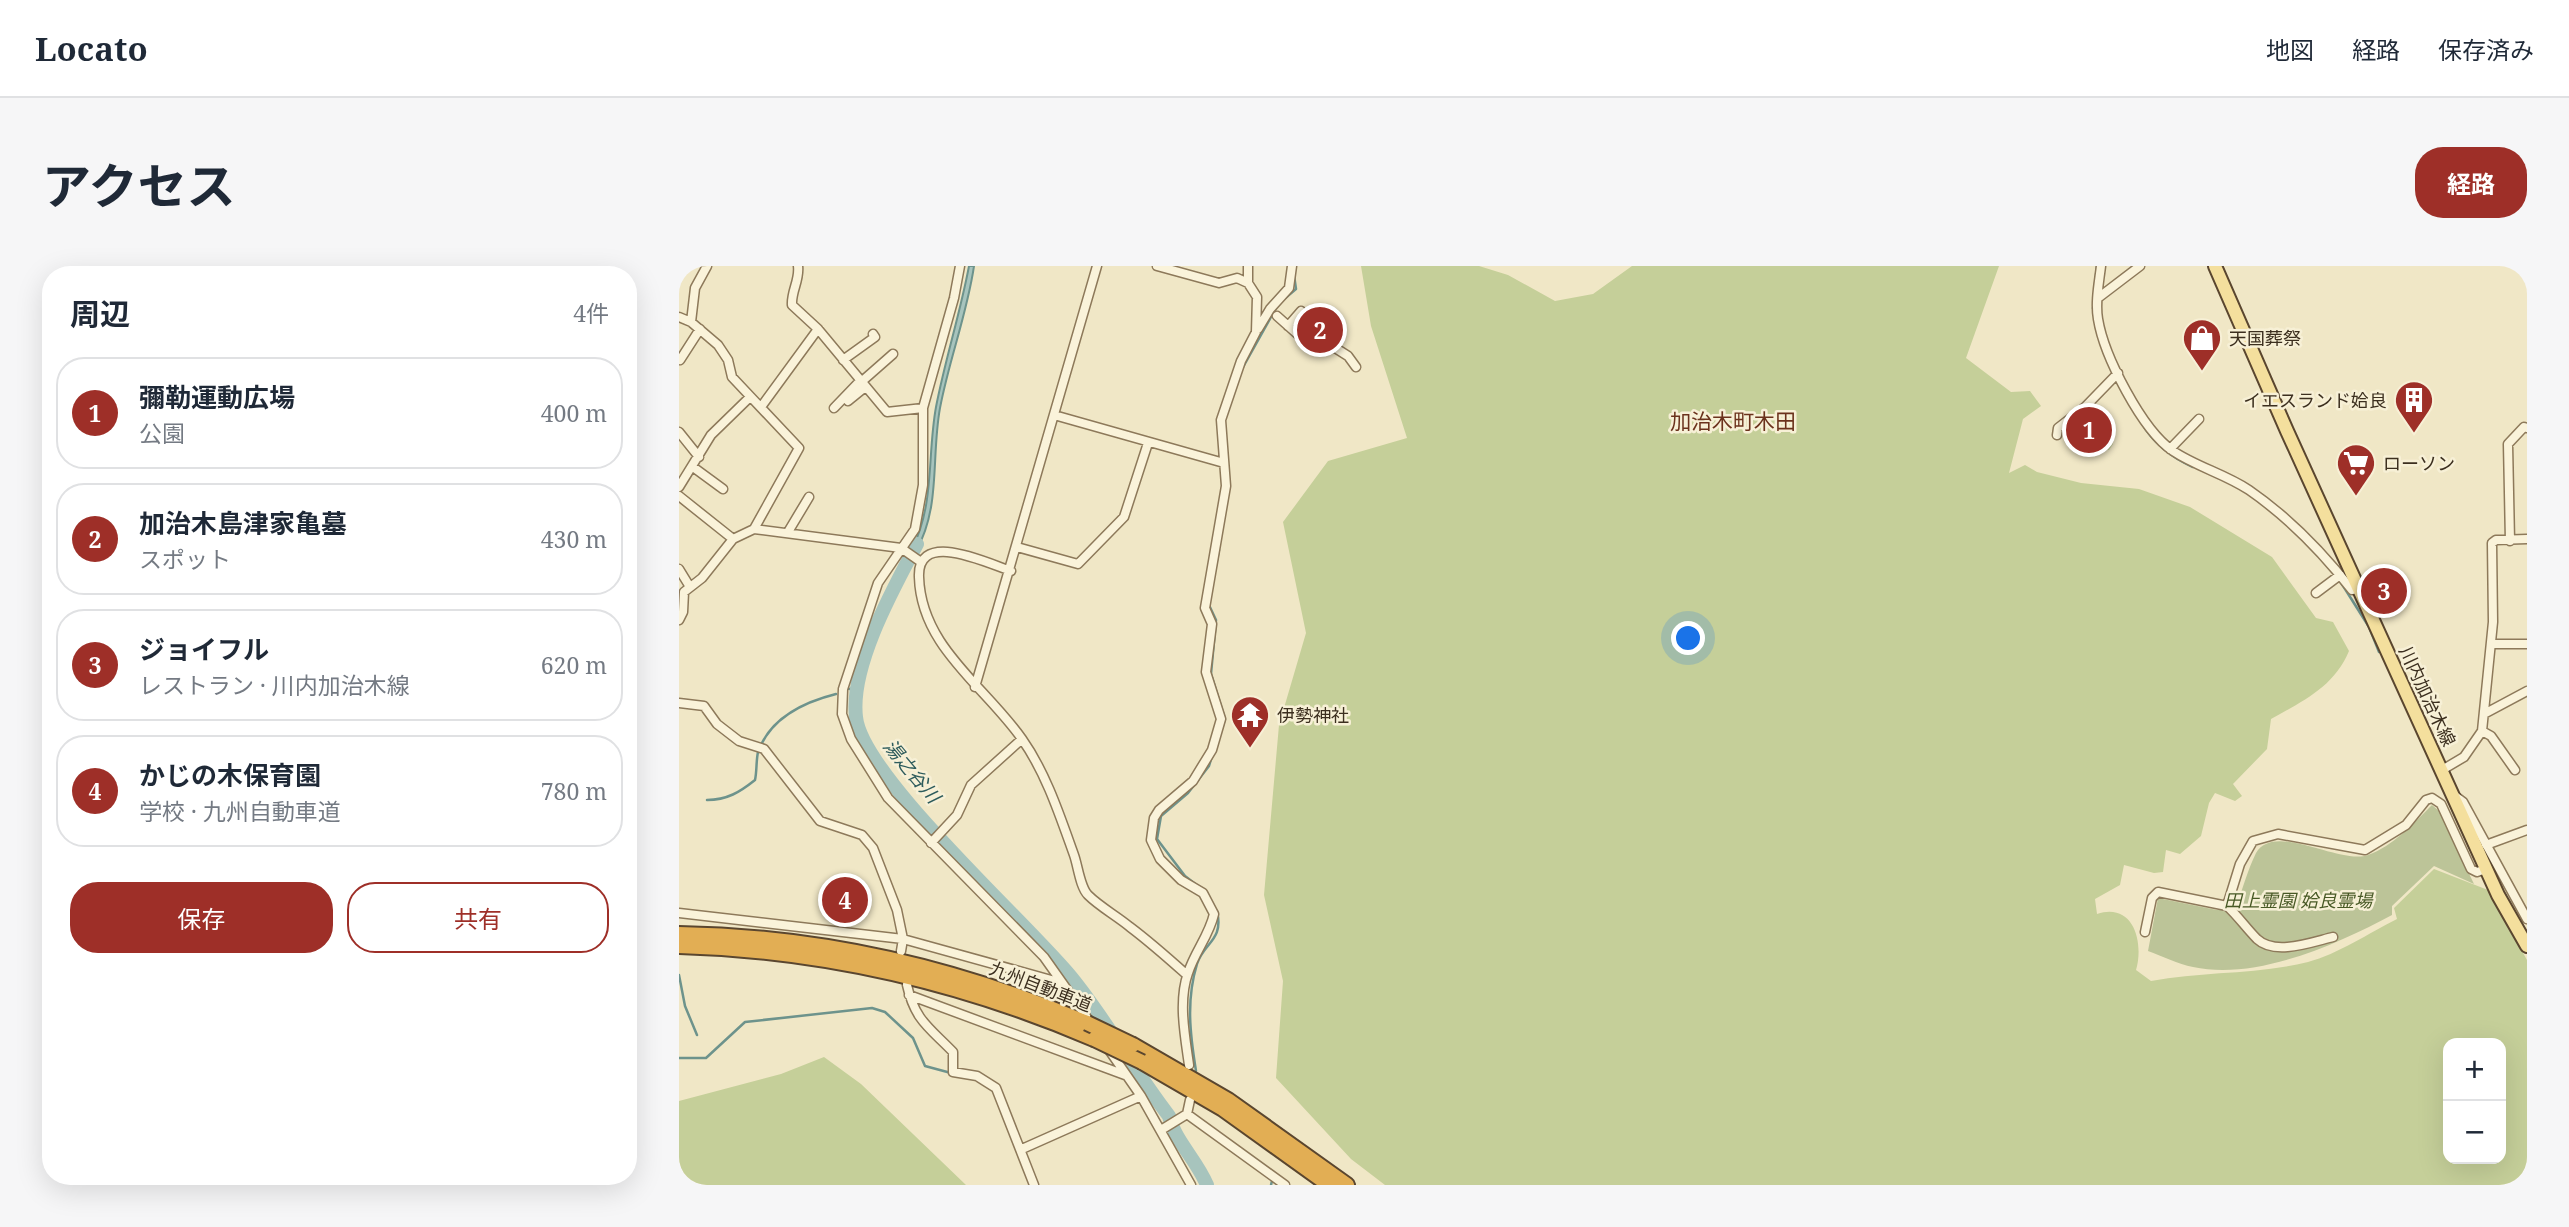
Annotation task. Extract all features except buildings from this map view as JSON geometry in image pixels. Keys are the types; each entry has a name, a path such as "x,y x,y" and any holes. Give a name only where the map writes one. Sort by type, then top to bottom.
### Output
{"highway":[{"name":"九州自動車道","path":"679,934 757,938 858,952 998,988 1087,1023 1133,1045 1238,1106 1347,1185"},
{"name":"九州自動車道","path":"679,946 803,954 892,971 994,999 1094,1039 1142,1062 1223,1109 1329,1185"}],"main road":[{"name":"川内加治木線","path":"2215,266 2452,795 2486,869 2527,946"}],"street":[{"path":"691,321 695,288 707,266"},
{"path":"798,266 799,279 792,297 792,306 818,330 887,412 923,408"},
{"path":"960,266 954,298 923,408 923,485 915,529 883,575 869,607 860,646 843,689 842,714 847,732 872,776 908,822 932,842 1044,957 1141,1096 1162,1129 1191,1185"},
{"path":"975,687 1097,266"},
{"path":"1157,266 1219,283 1237,278 1248,283"},
{"path":"1248,266 1248,283 1257,297 1257,332"},
{"path":"1189,1065 1183,1026 1187,975 1210,933 1214,914 1203,893 1181,880 1160,859 1151,840 1154,818 1159,810 1193,781 1212,750 1221,719 1206,672 1212,624 1205,608 1226,486 1221,420 1241,361 1257,332 1289,288 1292,266"},
{"path":"2101,266 2098,298 2101,334 2116,376 2146,424 2170,449 2251,491 2303,535 2352,590 2360,588"},
{"path":"2098,298 2140,266"},
{"path":"1288,326 1301,311"},
{"path":"1273,312 1304,340 1329,344 1347,356 1356,367"},
{"path":"679,317 691,321 718,345 728,360 732,377 799,447 754,529"},
{"path":"680,360 700,329"},
{"path":"761,407 818,330"},
{"path":"843,360 875,337 873,334"},
{"path":"834,408 893,354"},
{"path":"2057,435 2058,428 2116,376"},
{"path":"848,401 861,384"},
{"path":"679,487 711,435 750,397"},
{"path":"1054,415 1224,463"},
{"path":"2170,449 2199,419"},
{"path":"2510,541 2508,444 2524,427 2527,428"},
{"path":"679,432 699,457"},
{"path":"1017,547 1077,564 1124,517 1147,443"},
{"path":"693,467 723,489"},
{"path":"679,496 733,539"},
{"path":"788,532 809,497"},
{"path":"679,620 683,612 684,592 702,578 733,539 754,529 902,550 919,560"},
{"path":"2442,769 2464,757 2482,731 2491,644 2492,543 2496,540 2527,539"},
{"path":"919,560 934,551 949,551 1010,571"},
{"path":"919,560 919,590 923,612 955,663 1022,739 1044,777 1081,874 1085,893 1156,946 1187,975"},
{"path":"679,569 690,587"},
{"path":"2316,593 2338,577"},
{"path":"2491,644 2527,644"},
{"path":"2484,714 2527,691"},
{"path":"679,703 704,706 717,724 739,741 764,749 820,821 862,835 873,848 897,910 903,939 901,951"},
{"path":"2482,731 2491,736 2515,770"},
{"path":"932,842 957,815 971,785 1022,739"},
{"path":"2452,795 2463,802 2527,919"},
{"path":"2227,906 2240,864 2253,841 2278,834 2365,850 2406,825 2432,797 2441,804 2472,869 2477,872 2486,869"},
{"path":"2486,845 2527,830"},
{"path":"2145,932 2152,898 2158,892 2227,906 2246,923 2258,940 2269,945 2290,947 2333,937"},
{"path":"679,913 903,939 1062,983"},
{"path":"907,985 916,1014 930,1033 953,1052 953,1072 977,1076 996,1088 1034,1185"},
{"path":"909,995 1125,1075"},
{"path":"1022,1149 1141,1096"},
{"path":"1188,1114 1190,1100"},
{"path":"1162,1129 1188,1114"},
{"path":"1188,1114 1285,1185"}],"green space":[{"path":"1361,266 1479,266 1508,275 1555,301 1593,294 1632,266 1999,266 1966,358 2011,392 2030,391 2041,406 2023,419 2009,473 2025,465 2037,472 2081,483 2139,489 2190,507 2272,557 2316,618 2333,622 2349,651 2343,664 2326,684 2271,719 2267,749 2233,784 2242,796 2235,801 2215,793 2209,803 2201,836 2180,854 2166,850 2163,872 2154,873 2124,865 2120,885 2095,899 2097,914 2110,912 2128,919 2137,937 2136,970 2151,981 2288,966 2308,962 2342,949 2397,919 2394,908 2434,869 2488,890 2527,960 2527,1185 1385,1185 1351,1159 1276,1078 1283,981 1264,895 1279,725 1306,633 1283,522 1328,461 1407,438 1371,326"},
{"path":"2087,422 2113,444 2109,450 2086,447 2074,438"},
{"name":"田上霊園 姶良霊場","path":"2432,805 2439,811 2474,884 2434,866 2392,906 2392,915 2322,948 2269,964 2217,970 2187,966 2148,951 2158,898 2217,910 2237,904 2253,859 2265,844 2277,841 2292,842 2341,854 2368,855 2394,840"},
{"path":"824,1057 861,1084 966,1185 679,1185 679,1101 781,1074"}],"water":[{"path":"969,266 974,266 971,284 937,426 929,517 916,551 912,549 927,497 936,407"}],"waterway":[{"path":"2095,284 2097,266"},
{"path":"1283,300 1296,289 1294,275"},
{"path":"1242,369 1276,308"},
{"path":"2093,308 2095,321"},
{"path":"2141,422 2163,449 2193,467"},
{"name":"湯之谷川","path":"917,544 875,628 866,652 856,697 856,717 865,743 915,811 1071,977 1169,1116 1176,1134 1207,1185"},
{"path":"1213,581 1219,550"},
{"path":"2340,581 2369,627 2379,652"},
{"path":"1209,605 1216,620 1211,674 1225,719 1219,737"},
{"name":"湯之谷川","path":"849,689 856,688"},
{"path":"707,800 721,799 755,780 758,752 763,740 789,713 836,694"},
{"path":"1207,893 1185,876 1157,839 1161,816 1188,793 1209,766 1212,756"},
{"path":"1196,1071 1191,1030 1191,991 1200,957 1218,929 1217,911"},
{"path":"679,975 685,1006 697,1035"},
{"path":"679,1058 706,1058 745,1022 872,1008 885,1012 913,1038 925,1066 951,1073"},
{"path":"1271,1185 1272,1181"}],"place":[{"name":"加治木島津家亀墓","path":"1320,330"},
{"name":"天国葬祭","path":"2202,372"},
{"name":"彌勒運動広場","path":"2089,430"},
{"name":"イエスランド姶良","path":"2414,434"},
{"name":"ローソン","path":"2356,497"},
{"name":"ジョイフル","path":"2384,591"},
{"name":"伊勢神社","path":"1250,749"},
{"name":"かじの木保育園","path":"845,900"}],"district":[{"name":"加治木町木田","path":"1733,421"}]}
